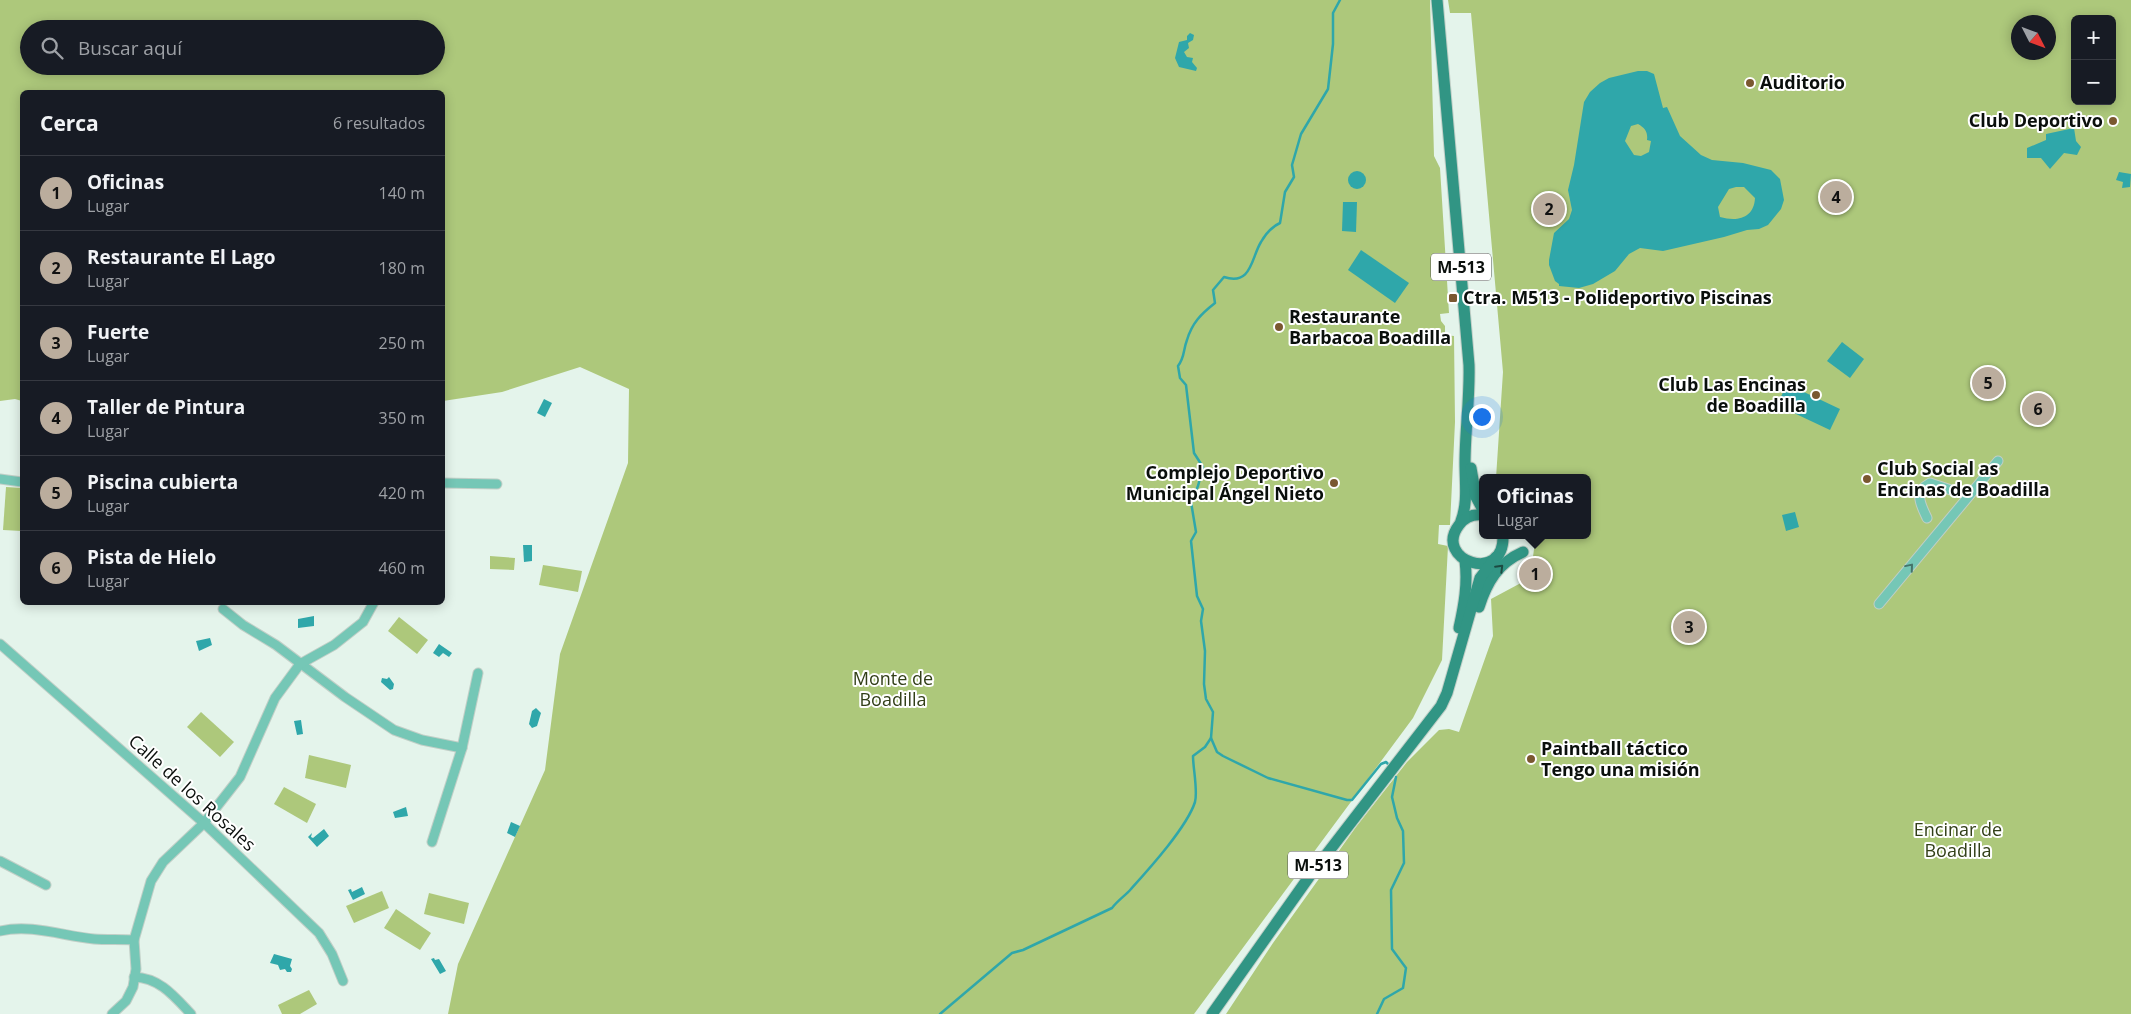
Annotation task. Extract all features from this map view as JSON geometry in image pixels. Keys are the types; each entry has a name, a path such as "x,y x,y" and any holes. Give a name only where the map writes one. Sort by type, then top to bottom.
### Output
{"main road":[{"name":"M-513","path":"1437,0 1469,365 1471,470 1476,497 1479,502"},
{"name":"M-513","path":"1430,721 1448,673 1460,621 1467,578 1465,560 1456,550 1454,543 1456,528 1461,521 1466,498 1465,462 1469,414"},
{"path":"1461,521 1473,515 1479,515"},
{"name":"M-513","path":"1212,1014 1309,877 1441,706 1447,693 1480,578 1502,548 1503,539"},
{"path":"1447,693 1491,578 1498,568 1523,552"},
{"path":"1465,560 1478,564 1491,561 1496,557"}],"street":[{"path":"1879,604 1998,461"},
{"path":"0,479 20,482"},
{"path":"445,483 497,484"},
{"path":"1928,518 1918,498 1920,492 1930,484 1951,490"},
{"path":"112,1014 126,1001 133,987 136,969 134,940 142,908 153,878 163,862 204,823 240,777 275,698 300,664 334,645 363,622 372,605"},
{"path":"223,608 243,625 394,730 422,740 462,748"},
{"name":"Calle de los Rosales","path":"0,644 204,823 318,933 332,954 343,981"},
{"path":"432,842 462,748 478,673"},
{"path":"0,861 46,885"},
{"path":"0,930 12,928 51,931 94,938 134,940"},
{"path":"134,977 144,978 160,984 190,1014"}],"green space":[{"name":"Monte de Boadilla","path":"0,0 1430,0 1434,156 1440,168 1449,313 1440,314 1441,321 1445,326 1445,335 1454,336 1455,422 1450,525 1439,525 1438,544 1448,546 1442,660 1413,718 1194,1014 448,1014 458,964 545,770 560,654 628,463 629,389 580,367 502,392 445,401 445,90 20,90 20,400 15,399 0,401"},
{"name":"Club Las Encinas de Boadilla","path":"1448,0 2131,0 2131,1014 1226,1014 1273,943 1356,827 1407,762 1439,730 1449,729 1459,732 1493,636 1491,599 1530,578 1535,539 1591,539 1591,474 1496,474 1503,372 1471,13 1450,13"},
{"path":"6,487 20,488 20,531 3,530"},
{"path":"490,556 515,558 514,570 490,569"},
{"path":"543,565 582,571 578,592 539,585"},
{"path":"399,617 428,640 417,654 388,631"},
{"path":"201,712 234,742 220,757 187,727"},
{"path":"309,755 351,765 346,788 305,778"},
{"path":"284,787 316,804 307,823 274,804"},
{"path":"382,891 389,908 354,923 346,906"},
{"path":"429,893 469,903 464,924 424,914"},
{"path":"396,909 431,933 420,950 384,928"},
{"path":"309,990 317,1004 300,1014 282,1014 278,1005"}],"water":[{"path":"1190,33 1194,35 1193,40 1188,43 1189,48 1184,52 1187,57 1193,58 1192,62 1197,68 1196,71 1179,67 1175,58 1179,42 1187,40 1187,36"},
{"path":"1638,71 1647,71 1654,74 1663,108 1667,107 1680,136 1701,155 1712,160 1743,163 1771,170 1780,179 1784,200 1781,209 1768,225 1759,229 1747,230 1663,251 1640,248 1629,254 1615,271 1593,284 1579,288 1559,286 1555,281 1549,260 1554,233 1569,219 1572,210 1568,190 1584,102 1590,92 1609,78","holes":["1638,124 1646,130 1647,140 1651,141 1649,152 1641,156 1634,155 1625,141 1631,126","1744,187 1755,198 1752,210 1744,217 1733,219 1720,217 1718,207 1729,189"]},
{"path":"2074,128 2076,141 2081,147 2077,155 2064,153 2050,169 2041,158 2027,158 2027,148 2046,140 2046,134"},
{"path":"1353,171 1361,171 1366,176 1364,187 1353,189 1348,184 1348,176"},
{"path":"2119,172 2131,174 2130,187 2122,188 2123,182 2116,180"},
{"path":"1343,202 1357,202 1356,232 1342,231"},
{"path":"1361,250 1409,283 1395,303 1348,270"},
{"path":"1842,342 1864,359 1850,378 1827,361"},
{"path":"1787,384 1840,409 1830,430 1777,405"},
{"path":"544,399 552,403 545,417 537,413"},
{"path":"1795,512 1799,527 1786,531 1782,515"},
{"path":"523,545 532,545 532,561 524,562"},
{"path":"314,616 314,626 298,628 298,619"},
{"path":"210,638 212,645 199,651 196,641"},
{"path":"439,644 452,653 449,657 443,653 439,657 433,653"},
{"path":"389,677 394,684 393,689 390,690 381,682 382,678 387,679"},
{"path":"536,708 541,713 537,726 532,728 529,724 532,711"},
{"path":"301,720 303,734 297,735 294,721"},
{"path":"406,807 408,816 395,818 393,812"},
{"path":"511,822 520,826 515,837 507,833"},
{"path":"324,829 329,836 317,847 308,837 312,833 311,837 313,838"},
{"path":"362,887 365,894 353,900 348,890 351,889 352,892"},
{"path":"274,954 292,959 291,972 287,972 285,969 280,970 278,965 270,963"},
{"path":"434,958 435,960 439,959 446,971 440,974 431,959"}],"waterway":[{"path":"940,1014 1012,953 1023,950 1112,908 1167,847 1191,812 1195,802 1193,756 1205,747 1211,738 1213,712 1206,699 1204,684 1205,651 1201,621 1203,609 1197,596 1191,541 1196,532 1191,502 1203,467 1194,453 1186,385 1180,378 1178,366 1194,324 1215,303 1213,290 1224,277 1233,279 1240,278 1245,274 1265,236 1271,228 1280,223 1285,192 1294,177 1292,165 1301,134 1328,89 1333,44 1333,13 1340,0"},
{"path":"1211,738 1217,752 1268,778 1347,800 1352,800 1381,764 1386,762 1388,764"},
{"path":"1377,1014 1384,999 1403,988 1406,968 1392,949 1391,890 1404,863 1403,831 1397,818 1392,797 1396,777"}],"place":[{"name":"Auditorio","path":"1750,83"},
{"name":"Club Deportivo","path":"2113,121"},
{"name":"Taller de Pintura","path":"1836,197"},
{"name":"Restaurante El Lago","path":"1549,209"},
{"name":"Ctra. M513 - Polideportivo Piscinas","path":"1453,298"},
{"name":"Restaurante Barbacoa Boadilla","path":"1279,327"},
{"name":"Piscina cubierta","path":"1988,383"},
{"name":"Club Las Encinas de Boadilla","path":"1816,395"},
{"name":"Pista de Hielo","path":"2038,409"},
{"name":"Club Social as Encinas de Boadilla","path":"1867,479"},
{"name":"Complejo Deportivo Municipal Ángel Nieto","path":"1334,483"},
{"name":"Oficinas","path":"1535,574"},
{"name":"Fuerte","path":"1689,627"},
{"name":"Paintball táctico Tengo una misión","path":"1531,759"}],"park label":[{"name":"Encinar de Boadilla","path":"1958,840"}]}
